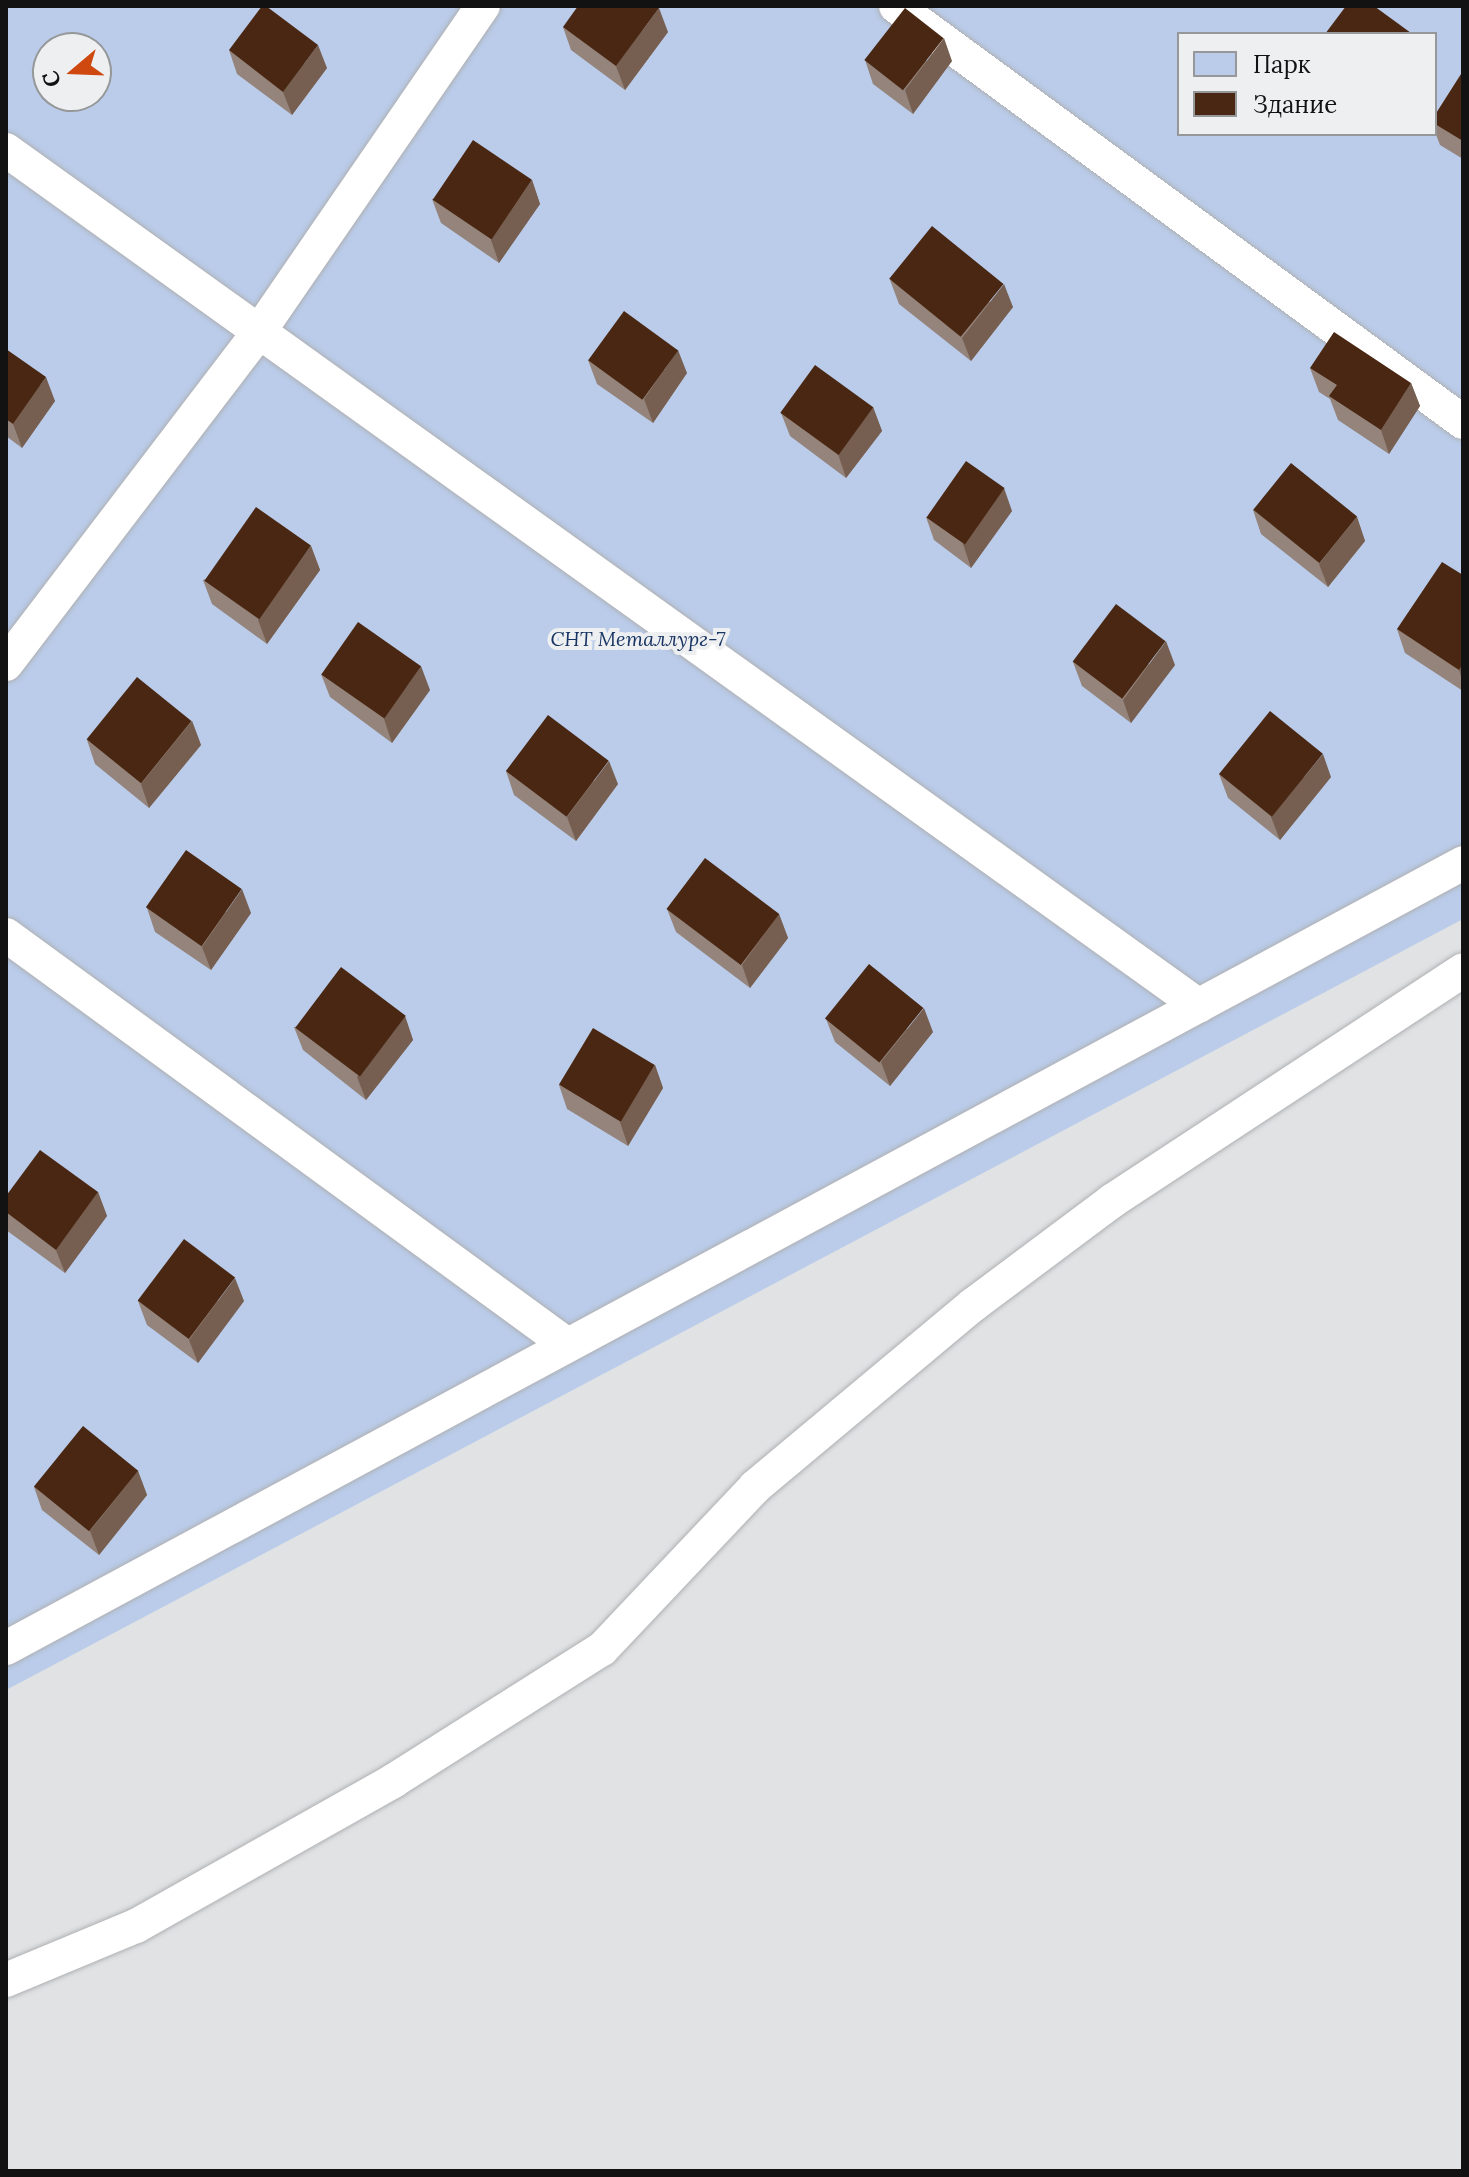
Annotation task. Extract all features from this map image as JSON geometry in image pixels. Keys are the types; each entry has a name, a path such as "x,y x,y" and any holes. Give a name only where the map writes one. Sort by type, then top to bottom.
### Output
{"lane":[{"path":"6,664 258,333 483,6"},
{"path":"896,6 1463,422"},
{"path":"6,150 1199,1006"},
{"path":"6,1648 1463,863"},
{"path":"6,935 566,1344"},
{"path":"6,1980 136,1926 393,1781 602,1649 755,1487 973,1305 1112,1201 1463,970"}],"green space":[{"name":"СНТ Металлург-7","path":"6,6 1463,6 1463,919 6,1690"}],"building":[{"path":"262,6 318,45 283,92 229,50"},
{"path":"578,6 659,8 616,66 563,27"},
{"path":"1346,6 1374,6 1410,32 1326,32"},
{"path":"905,8 944,38 903,90 864,60"},
{"path":"1463,71 1463,141 1437,125 1437,112"},
{"path":"473,140 532,180 492,239 433,200"},
{"path":"932,226 1003,284 961,337 889,279"},
{"path":"624,311 678,350 642,400 588,360"},
{"path":"1334,332 1411,383 1381,430 1329,396 1337,385 1310,368"},
{"path":"6,349 46,377 13,424 6,419"},
{"path":"815,365 873,407 839,455 780,413"},
{"path":"966,461 1005,488 965,544 926,518"},
{"path":"1291,463 1357,516 1319,563 1253,510"},
{"path":"256,507 311,545 259,619 204,581"},
{"path":"1442,562 1463,575 1463,664 1459,670 1397,629"},
{"path":"1116,604 1166,641 1122,699 1073,662"},
{"path":"358,622 421,666 384,719 321,674"},
{"path":"137,677 191,721 141,783 87,739"},
{"path":"1270,711 1323,754 1272,817 1219,774"},
{"path":"548,715 609,761 567,817 506,771"},
{"path":"186,850 242,889 202,946 146,907"},
{"path":"705,858 779,914 741,965 666,909"},
{"path":"869,964 923,1008 879,1062 825,1018"},
{"path":"341,967 406,1016 360,1076 295,1028"},
{"path":"593,1028 655,1065 621,1122 559,1085"},
{"path":"40,1150 98,1192 56,1250 6,1212 6,1196"},
{"path":"184,1239 235,1278 189,1339 138,1300"},
{"path":"83,1426 138,1471 89,1531 34,1487"}]}
